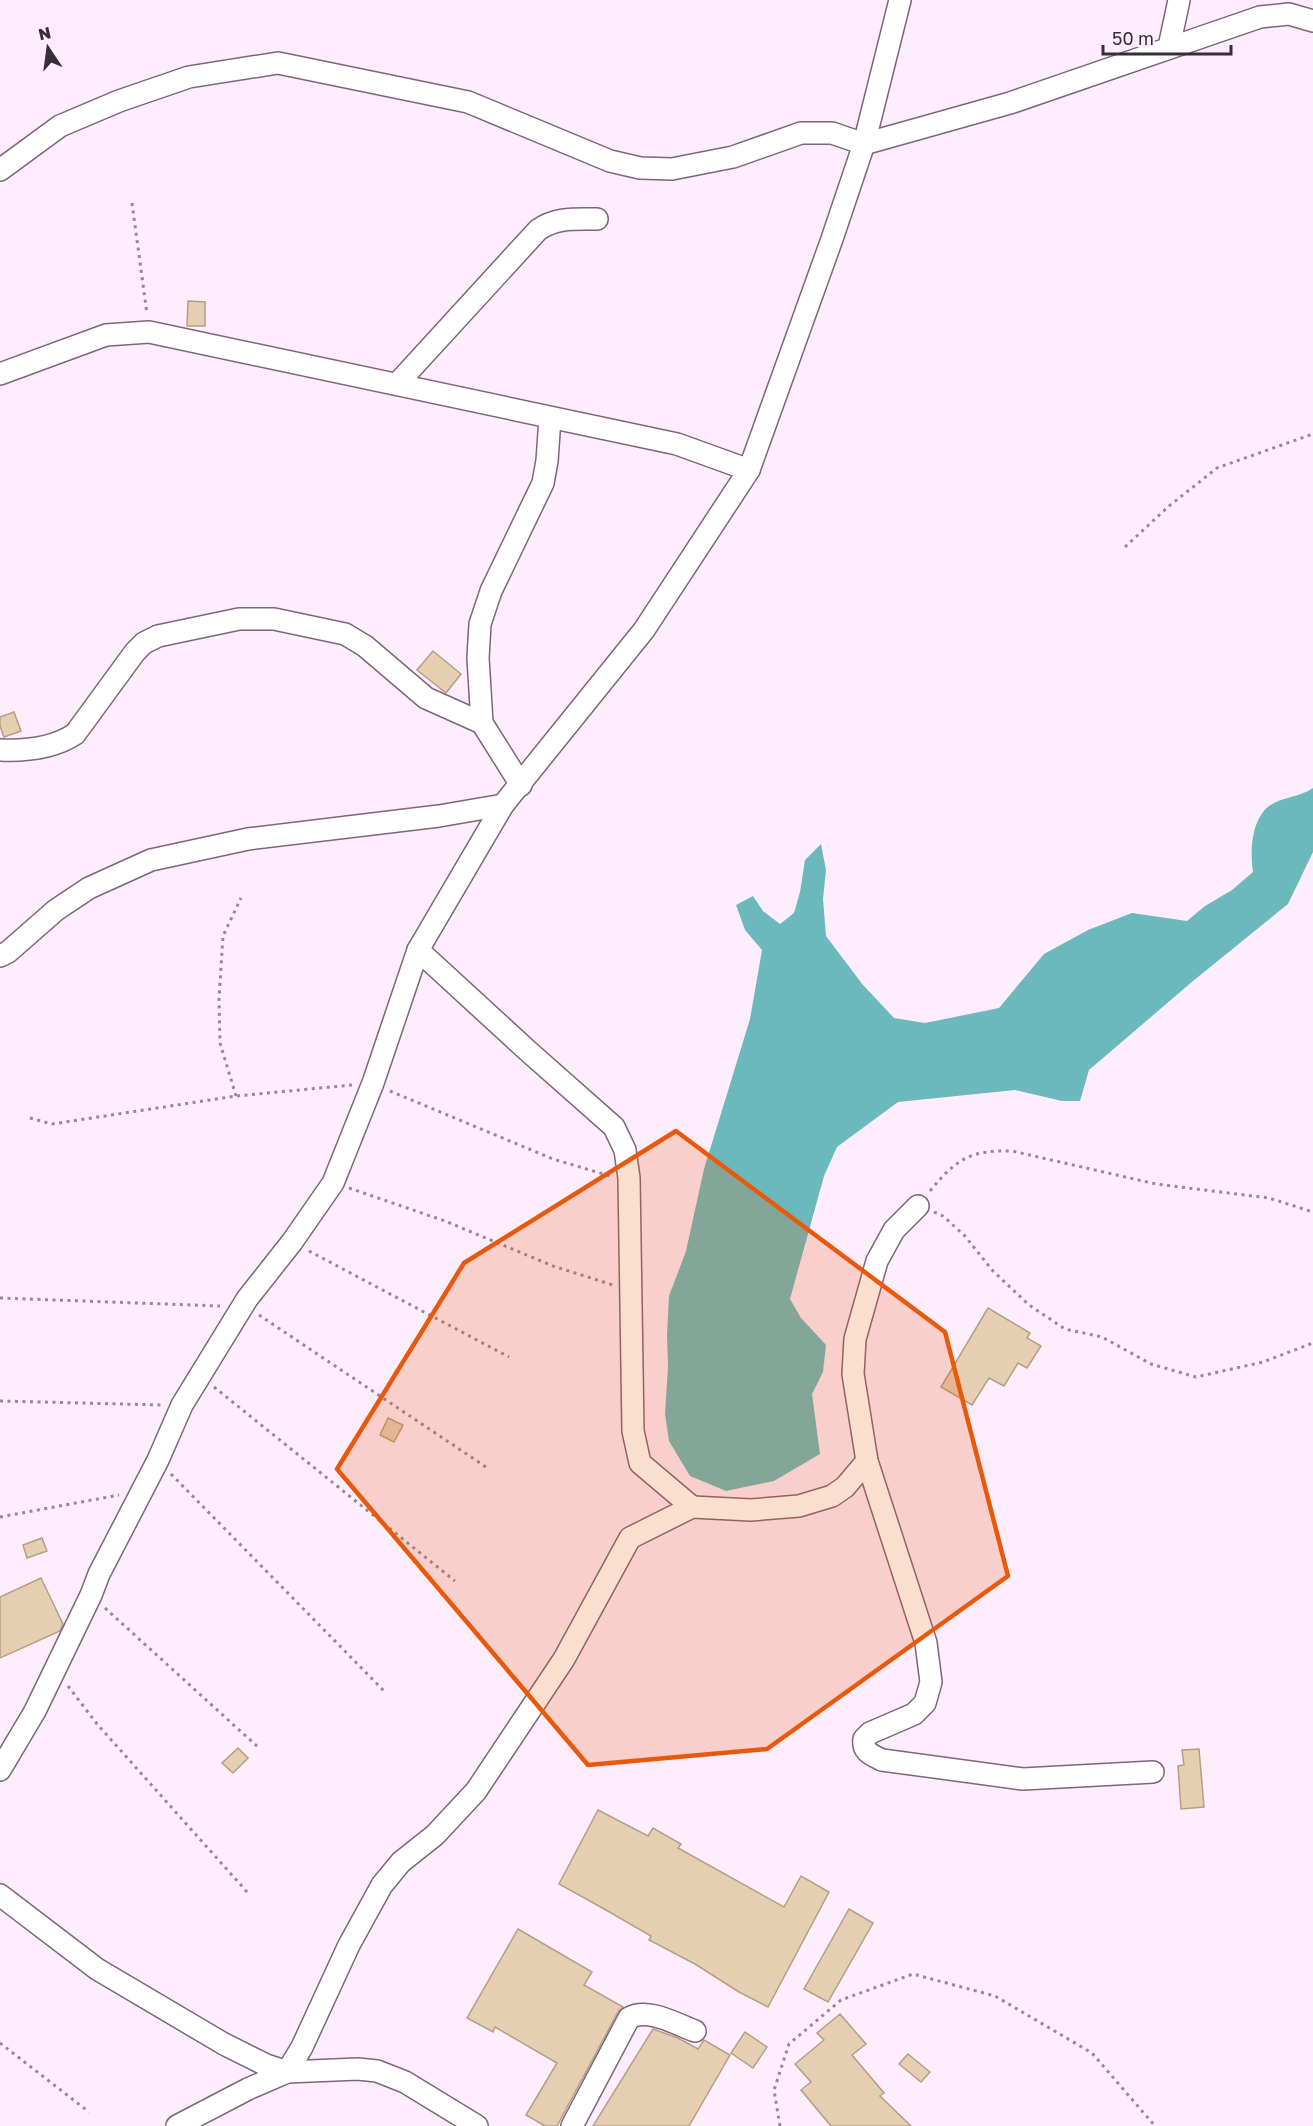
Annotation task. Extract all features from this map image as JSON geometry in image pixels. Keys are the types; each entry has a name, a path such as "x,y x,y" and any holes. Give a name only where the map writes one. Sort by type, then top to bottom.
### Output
{"street":[{"path":"0,1770 35,1712 99,1574 158,1460 182,1405 244,1304 292,1242 333,1183 373,1083 418,950 503,805 644,630 749,470 864,144 900,0"},
{"path":"1168,47 1179,0"},
{"path":"0,170 60,126 119,101 189,77 278,63 468,102 610,161 640,168 672,169 733,157 801,133 832,133 864,144 1010,103 1260,17 1289,14 1313,21"},
{"path":"397,384 538,230 560,219 597,219"},
{"path":"0,374 106,335 149,332 677,444 749,470"},
{"path":"521,784 482,723 478,658 480,624 491,591 543,483 550,418"},
{"path":"0,750 33,748 62,741 75,734 144,643 158,636 238,619 274,619 345,634 364,646 426,698 482,723"},
{"path":"0,957 56,910 89,888 151,860 248,840 439,816 503,805"},
{"path":"418,950 614,1127 625,1150 629,1178 633,1431 640,1463 692,1507"},
{"path":"918,1206 894,1230 878,1261 855,1339 854,1374 867,1461 926,1643 931,1682 925,1702 914,1714 870,1733 864,1739 864,1749 882,1760 1023,1779 1153,1772"},
{"path":"177,2126 248,2089 287,2072 302,2047 349,1945 382,1885 401,1862 435,1835 476,1791 564,1659 630,1538 692,1507 751,1510 798,1506 832,1496 845,1487 867,1461"},
{"path":"0,1895 97,1969 224,2044 266,2065 287,2072 358,2069 376,2071 405,2082 477,2126"},
{"path":"572,2126 629,2018 637,2014 646,2014 695,2031"}],"path":[{"path":"132,203 149,332"},
{"path":"1125,547 1168,506 1217,468 1313,434"},
{"path":"236,1096 220,1043 219,999 223,936 241,898"},
{"path":"30,1118 52,1124 236,1096 373,1083 553,1160 600,1174 629,1178"},
{"path":"1313,1212 1269,1198 1156,1184 1012,1151 971,1154 946,1171 918,1206 943,1216 963,1235 993,1271 1029,1305 1065,1329 1102,1338 1151,1364 1196,1377 1263,1362 1313,1343"},
{"path":"333,1183 444,1221 554,1266 631,1291"},
{"path":"292,1242 509,1357"},
{"path":"0,1298 206,1306 244,1304 486,1467"},
{"path":"201,1376 455,1581"},
{"path":"0,1401 182,1405"},
{"path":"158,1460 386,1693"},
{"path":"0,1516 142,1491"},
{"path":"91,1595 259,1748"},
{"path":"54,1669 97,1724 248,1893"},
{"path":"780,2126 774,2090 789,2044 841,2000 913,1974 995,1996 1092,2053 1155,2126"},
{"path":"0,2043 89,2112"}],"highlighted area":[{"path":"676,1131 945,1332 1008,1576 767,1749 588,1765 337,1469 464,1263"}],"water":[{"path":"1313,788 1313,852 1288,904 1089,1070 1080,1101 1062,1101 1015,1090 898,1102 837,1147 824,1176 790,1299 801,1318 826,1345 823,1372 812,1394 820,1454 774,1481 726,1491 690,1476 669,1441 665,1414 669,1296 686,1251 704,1169 750,1019 762,950 745,930 736,905 753,896 763,911 780,924 794,913 805,860 821,844 826,870 823,899 826,936 863,985 894,1018 925,1023 999,1008 1044,954 1088,930 1132,913 1187,921 1205,906 1232,890 1253,872 1253,837 1258,819 1263,812 1274,803"}],"building":[{"path":"188,301 205,302 205,326 187,326"},
{"path":"433,651 461,674 446,693 417,670"},
{"path":"14,712 21,731 4,737 0,717"},
{"path":"988,1308 1030,1333 1027,1338 1041,1346 1027,1368 1018,1363 1004,1386 989,1378 972,1405 941,1387"},
{"path":"388,1418 403,1425 394,1442 380,1435"},
{"path":"42,1538 47,1551 27,1558 23,1545"},
{"path":"41,1578 63,1624 60,1631 0,1658 0,1597"},
{"path":"238,1748 248,1758 233,1773 222,1763"},
{"path":"1199,1749 1204,1807 1181,1809 1178,1766 1184,1765 1182,1750"},
{"path":"598,1810 648,1836 653,1828 681,1844 678,1848 784,1907 801,1876 829,1892 768,2007 649,1940 651,1936 559,1884"},
{"path":"849,1909 873,1923 828,2002 804,1989"},
{"path":"518,1929 592,1972 584,1985 623,2007 618,2012 557,2126 545,2126 526,2115 557,2063 495,2027 493,2032 467,2018"},
{"path":"840,2014 866,2044 852,2055 884,2093 880,2096 911,2126 831,2126 801,2090 811,2082 795,2064 824,2040 817,2033"},
{"path":"653,2029 678,2038 698,2049 704,2040 730,2055 689,2126 593,2126"},
{"path":"745,2032 767,2047 753,2068 731,2053"},
{"path":"908,2054 930,2072 921,2082 899,2064"}]}
